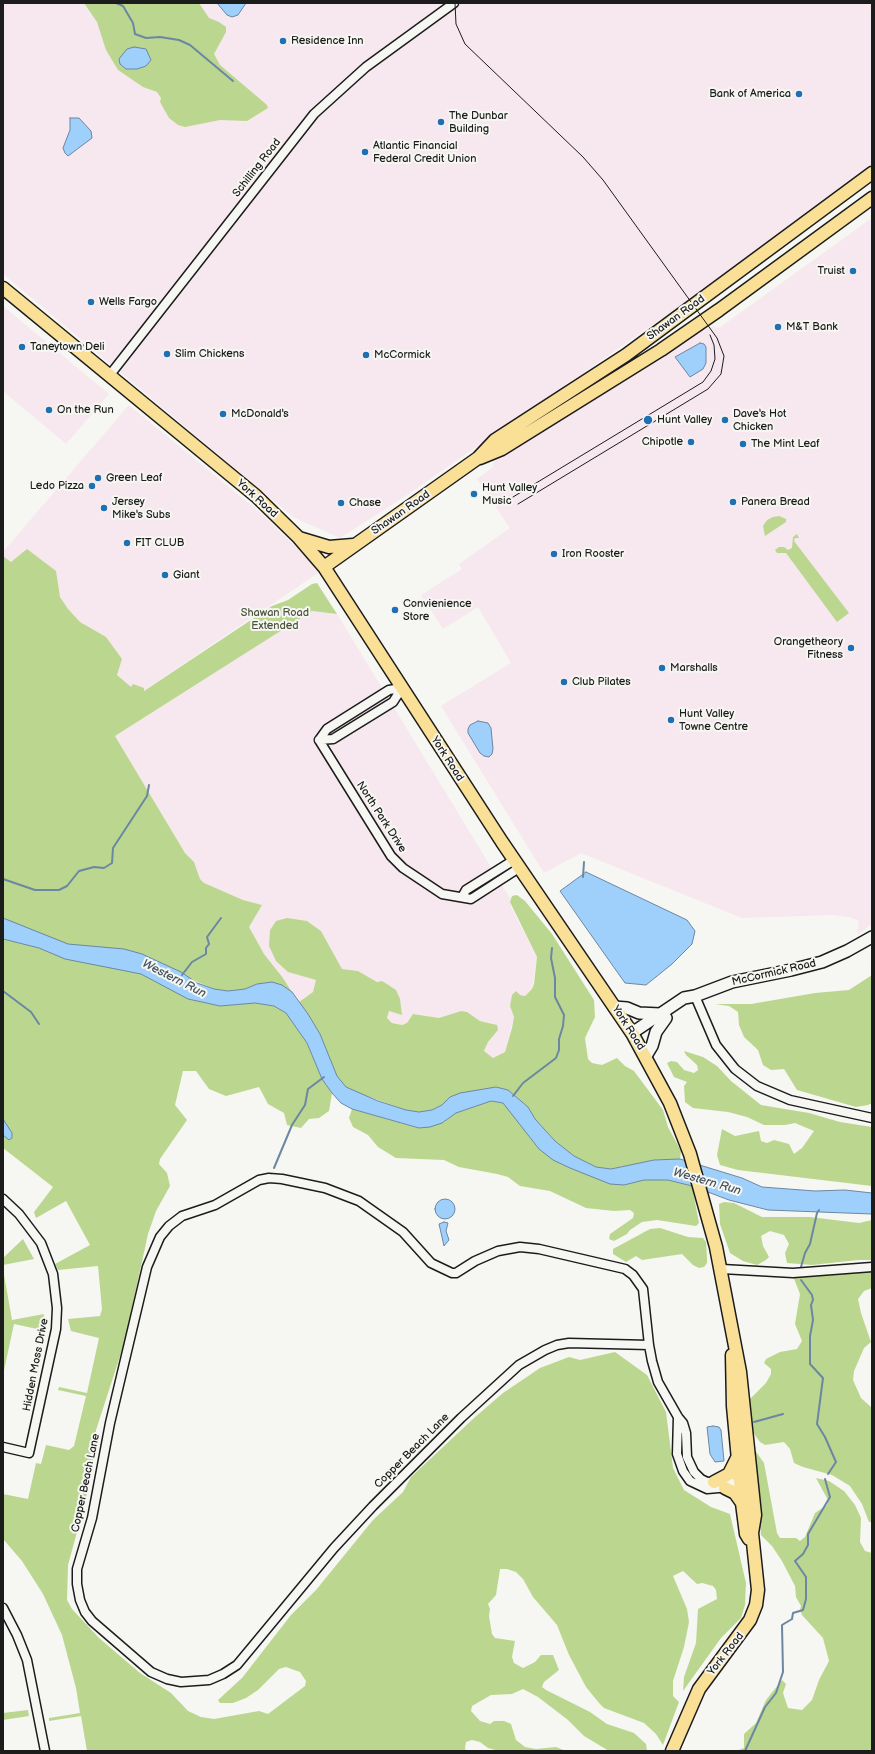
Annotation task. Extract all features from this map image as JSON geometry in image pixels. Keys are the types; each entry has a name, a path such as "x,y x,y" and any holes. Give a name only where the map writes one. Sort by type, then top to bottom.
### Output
{"main road":[{"name":"Shawan Road","path":"324,567 478,458 495,440 598,374 872,173"},
{"name":"Shawan Road","path":"478,458 502,449 604,386 704,321 872,198"},
{"name":"York Road","path":"3,288 237,480 299,538 324,567 517,864 634,1036 675,1112 690,1154 722,1269 740,1372 755,1515 752,1533 758,1590 752,1616 743,1632 699,1689 672,1751"},
{"path":"598,374 604,386"},
{"path":"299,538 329,547 355,545"},
{"name":"McCormick Road","path":"634,1036 695,996 732,982 822,962 847,951 872,937"},
{"path":"614,1007 627,1008 639,1013 663,1016 652,1046 646,1056"},
{"name":"York Road","path":"733,1338 732,1376 740,1484 746,1534 754,1552"},
{"path":"744,1405 740,1420 745,1471 740,1484 747,1496 752,1533"},
{"path":"714,1482 729,1474 734,1467 738,1455"},
{"path":"725,1488 735,1493 742,1503"}],"street":[{"name":"Schilling Road","path":"109,376 314,114 366,67 453,3"},
{"name":"North Park Drive","path":"402,688 393,702 333,739 319,740 394,860 442,894 451,897 462,897 466,890 517,864"},
{"path":"695,996 716,1046 735,1069 757,1086 790,1100 872,1118"},
{"name":"Copper Beach Lane","path":"649,1345 569,1343 557,1345 544,1350 520,1365 461,1418 373,1506 309,1577 247,1655 237,1665 223,1674 209,1680 181,1682 156,1675 140,1664 85,1612 77,1584 77,1569 94,1510 110,1423 127,1346 147,1267 160,1237 168,1226 182,1216 223,1202 259,1180 282,1179 325,1188 359,1201 403,1232 431,1263 452,1273 456,1273 475,1261 498,1251 520,1247 539,1249 580,1260 617,1266 633,1275 643,1289 649,1345 658,1382 683,1423 686,1433 687,1457 685,1465 690,1481 707,1489 725,1488 740,1484"},
{"name":"Hidden Moss Drive","path":"3,1199 20,1214 41,1243 53,1274 57,1308 56,1329 29,1453 3,1447"},
{"path":"722,1269 793,1273 872,1267"},
{"name":"Copper Beach Lane","path":"685,1465 701,1479 714,1482 729,1481 740,1484"},
{"path":"3,1608 17,1635 27,1660 45,1751"}],"shaded area":[{"path":"3,3 872,3 872,163 687,301 407,495 340,538 293,517 3,274"},
{"path":"872,218 872,924 857,935 859,921 850,917 831,915 742,918 581,853 544,873 441,706 511,663 478,607 443,629 421,595 462,569 459,564 510,528 477,479 493,467 493,462 496,456 655,363 701,331 711,327 719,328"},
{"path":"3,306 109,394 66,444 3,391"},
{"path":"129,405 263,515 306,557 318,573 103,718 3,567 3,552"},
{"path":"312,611 337,614 511,900 511,907 537,957 532,989 525,996 520,995 510,1006 514,1017 505,1052 493,1058 484,1052 488,1042 498,1030 492,1023 480,1021 467,1012 461,1011 439,1018 413,1014 407,1023 402,1025 392,1023 387,1018 389,1011 402,1015 396,990 382,981 377,982 358,971 342,969 321,931 307,921 276,921 270,930 288,972 316,980 313,992 299,1002 283,978 264,954 248,926 262,905 243,900 204,884 200,879 194,862 185,853 115,736"}],"green space":[{"path":"84,3 199,3 209,18 226,27 226,32 214,54 220,65 267,105 268,108 247,121 220,120 185,127 178,125 169,118 160,102 161,98 157,92 143,87 118,70 106,50 97,22"},
{"path":"779,516 786,519 786,522 765,536 763,526 767,520"},
{"path":"797,534 799,538 795,538 794,541 849,613 837,622 786,553 777,553 775,550 779,547 784,547 788,550 792,548 793,537"},
{"name":"Shawan Road Extended","path":"27,549 56,571 60,597 68,609 80,622 106,637 122,659 117,675 131,687 133,684 144,688 144,691 272,606 288,600 312,584 317,583 337,614 312,611 115,736 185,853 194,862 200,879 204,883 243,900 262,905 249,927 264,954 292,992 282,985 257,984 245,989 228,991 214,989 193,980 189,999 220,1006 255,1003 274,1006 286,1013 307,1043 322,1079 332,1093 329,1111 319,1118 309,1119 301,1128 287,1125 284,1113 268,1104 259,1087 226,1096 209,1089 196,1071 183,1071 175,1105 187,1120 160,1159 159,1164 167,1173 170,1186 156,1211 148,1234 124,1344 96,1430 93,1461 85,1503 68,1565 67,1600 72,1609 99,1638 140,1673 171,1693 188,1711 201,1717 214,1719 259,1711 268,1714 305,1686 306,1681 300,1672 286,1667 279,1669 258,1690 246,1698 233,1703 220,1703 218,1700 242,1678 291,1615 316,1590 373,1520 403,1492 411,1477 503,1393 540,1368 569,1357 580,1360 615,1352 647,1375 666,1412 673,1468 684,1490 711,1507 730,1514 746,1583 745,1605 741,1618 721,1638 683,1691 684,1677 696,1643 698,1609 717,1599 716,1590 713,1586 702,1583 697,1584 683,1571 673,1576 687,1609 689,1622 684,1647 673,1681 673,1696 679,1702 663,1745 656,1734 644,1723 604,1708 599,1703 586,1687 569,1655 557,1625 533,1597 523,1579 516,1572 507,1569 500,1569 496,1595 488,1604 490,1609 489,1616 492,1634 495,1638 515,1641 512,1657 514,1663 523,1668 535,1662 541,1655 553,1655 559,1670 544,1682 542,1687 590,1712 607,1724 634,1733 646,1744 647,1751 609,1751 584,1736 568,1720 538,1697 523,1689 512,1694 491,1695 472,1706 471,1711 480,1721 490,1724 494,1721 504,1721 511,1724 516,1740 525,1747 536,1749 556,1747 566,1751 499,1751 488,1748 480,1742 472,1740 466,1742 466,1751 87,1751 81,1716 49,1721 49,1718 80,1713 76,1688 62,1635 43,1594 22,1561 3,1539 3,1494 28,1499 36,1463 41,1464 46,1445 69,1450 74,1446 86,1396 58,1390 59,1387 87,1393 99,1338 71,1331 68,1319 100,1316 102,1309 98,1266 58,1270 55,1264 90,1245 66,1201 36,1218 34,1212 53,1187 3,1148 3,556 11,562"},
{"path":"517,895 525,901 552,934 594,1000 595,1017 585,1038 588,1059 592,1063 602,1065 617,1058 625,1066 634,1071 663,1110 668,1127 681,1151 680,1159 654,1160 611,1169 596,1167 574,1156 555,1141 535,1119 528,1107 508,1090 496,1087 450,1097 442,1105 432,1110 419,1112 406,1110 358,1093 346,1087 337,1077 320,1034 299,1002 313,992 316,980 288,972 276,961 269,946 270,930 276,921 287,918 307,921 321,931 342,969 358,971 377,982 382,981 396,990 400,999 402,1015 389,1011 387,1018 392,1023 402,1025 407,1023 413,1014 439,1018 461,1011 467,1012 480,1021 497,1025 498,1030 488,1042 484,1051 493,1058 505,1052 514,1017 510,1006 512,995 516,991 520,995 525,996 532,989 534,984 537,957 510,902 512,896"},
{"path":"872,975 872,1103 868,1105 856,1107 797,1090 784,1069 771,1070 763,1065 758,1050 744,1037 739,1025 738,1012 729,1006 715,1004 751,1004 815,993 849,990"},
{"path":"684,1051 703,1057 717,1066 731,1081 761,1105 809,1113 840,1122 872,1127 872,1186 738,1170 720,1165 717,1155 722,1129 735,1136 759,1131 761,1141 767,1143 774,1140 789,1144 794,1154 802,1148 814,1131 795,1123 785,1125 764,1125 747,1117 728,1112 693,1108 685,1102 684,1086 687,1082 674,1077 667,1063 671,1061 677,1062 684,1070 694,1073 698,1070 697,1065 686,1055"},
{"path":"490,1101 503,1103 539,1149 624,1185 644,1180 668,1180 692,1186 699,1223 696,1226 657,1220 642,1222 630,1230 627,1234 614,1241 609,1239 610,1234 633,1218 634,1213 630,1210 614,1211 586,1208 550,1191 520,1186 508,1177 459,1167 444,1160 396,1158 378,1147 368,1135 353,1127 349,1118 352,1109 418,1128 442,1123 456,1113"},
{"path":"724,1202 734,1203 762,1217 810,1217 859,1223 872,1220 872,1260 812,1265 787,1263 785,1253 789,1244 784,1235 770,1231 761,1236 763,1246 769,1257 757,1265 743,1261 730,1253 720,1224 719,1204"},
{"path":"660,1228 688,1237 703,1238 706,1242 707,1258 707,1263 704,1267 699,1268 693,1265 682,1254 642,1260 636,1256 626,1262 613,1254 613,1249 650,1229"},
{"path":"23,1239 34,1259 3,1265 3,1258"},
{"path":"3,1269 12,1320 44,1314 42,1330 14,1324 3,1375"},
{"path":"872,1271 872,1288 864,1291 858,1299 871,1342 864,1348 854,1371 853,1380 861,1398 872,1408 872,1522 869,1522 862,1504 850,1486 832,1475 794,1463 790,1449 784,1442 765,1445 760,1442 752,1431 748,1401 766,1383 771,1374 771,1369 764,1363 766,1359 780,1352 797,1349 802,1341 795,1324 800,1294 793,1276"},
{"path":"752,1446 764,1463 777,1533 780,1538 796,1538 800,1541 805,1537 815,1513 827,1505 828,1500 816,1478 829,1481 844,1491 855,1505 861,1518 860,1542 865,1551 872,1553 872,1748 870,1751 736,1751 744,1748 744,1734 756,1723 766,1700 782,1680 786,1684 783,1693 788,1708 802,1710 812,1700 819,1680 829,1661 823,1638 802,1615 800,1610 801,1606 796,1597 795,1586 782,1561 772,1546 761,1535"},
{"path":"28,1710 29,1716 3,1720 3,1713"}],"water":[{"path":"217,3 246,3 238,15 232,17 227,15"},
{"path":"134,47 146,49 151,60 146,66 137,69 126,69 120,64 119,59 127,49"},
{"path":"70,118 79,118 91,131 92,138 68,156 63,148 70,130"},
{"path":"700,343 704,344 706,347 706,363 703,369 690,377 675,357"},
{"path":"478,721 488,723 491,728 493,749 492,754 489,757 480,753 468,733 470,725"},
{"path":"586,872 687,920 695,931 692,944 672,964 646,985 625,983 560,891"},
{"name":"Western Run","path":"3,918 68,944 124,949 142,954 181,972 197,983 214,989 228,991 245,989 257,984 272,982 282,985 292,992 308,1014 320,1034 337,1076 346,1087 378,1101 406,1110 419,1112 432,1110 442,1105 450,1097 460,1093 496,1087 508,1090 528,1107 535,1119 555,1141 574,1156 596,1167 611,1169 654,1160 680,1159 742,1178 762,1187 815,1191 845,1190 872,1193 872,1214 768,1210 729,1200 692,1186 668,1180 644,1180 624,1185 610,1184 553,1160 539,1149 503,1103 491,1101 456,1113 442,1123 430,1127 419,1128 352,1109 341,1103 332,1093 322,1079 307,1043 286,1013 274,1006 255,1003 220,1006 188,999 141,974 65,959 39,948 3,939"},
{"path":"3,1119 12,1133 12,1138 9,1140 3,1135"},
{"path":"445,1199 452,1202 455,1209 452,1216 445,1219 438,1216 435,1209 438,1202"},
{"path":"444,1222 448,1223 446,1231 449,1240 444,1246 439,1224"},
{"path":"707,1427 719,1427 721,1430 724,1461 715,1462 710,1454"}],"waterway":[{"path":"116,3 123,6 133,23 135,34 146,38 160,37 179,40 190,45 233,81"},
{"path":"3,879 35,890 59,890 67,886 79,871 94,867 104,868 112,863 113,848 147,796 149,785"},
{"path":"583,877 584,862"},
{"name":"Western Run","path":"182,975 192,962 206,954 206,948 209,944 207,937 221,918"},
{"path":"513,1096 523,1083 556,1058 559,1050 559,1039 563,1026 564,1015 555,997 555,978 551,958 552,948"},
{"path":"3,991 31,1012 39,1024"},
{"path":"274,1168 292,1125 305,1105 308,1089 324,1077"},
{"path":"801,1267 805,1253 810,1244 819,1210"},
{"path":"801,1280 812,1295 813,1300 811,1305 813,1320 810,1336 810,1364 823,1378 817,1424 825,1437 836,1462 828,1474"},
{"path":"754,1422 783,1414"},
{"path":"745,1751 765,1707 776,1693 783,1672 782,1625 792,1619 793,1613 803,1610 806,1599 806,1577 795,1561 803,1554 808,1545 808,1534 830,1497 825,1479"}],"tram line":[{"path":"455,3 456,24 465,44 583,157 603,180 717,338 724,356 721,374 708,389 518,504"},
{"path":"513,497 703,382 711,371 715,359 714,345 710,335"}],"place":[{"name":"Residence Inn","path":"283,41"},
{"name":"Bank of America","path":"799,94"},
{"name":"The Dunbar Building","path":"441,122"},
{"name":"Atlantic Financial Federal Credit Union","path":"365,152"},
{"name":"Truist","path":"853,271"},
{"name":"Wells Fargo","path":"91,302"},
{"name":"M&T Bank","path":"778,327"},
{"name":"Taneytown Deli","path":"22,347"},
{"name":"Slim Chickens","path":"167,354"},
{"name":"McCormick","path":"366,355"},
{"name":"On the Run","path":"49,410"},
{"name":"McDonald's","path":"223,414"},
{"name":"Hunt Valley","path":"648,420"},
{"name":"Dave's Hot Chicken","path":"725,420"},
{"name":"Chipotle","path":"691,442"},
{"name":"The Mint Leaf","path":"743,444"},
{"name":"Green Leaf","path":"98,478"},
{"name":"Ledo Pizza","path":"92,486"},
{"name":"Hunt Valley Music","path":"474,494"},
{"name":"Panera Bread","path":"733,502"},
{"name":"Chase","path":"341,503"},
{"name":"Jersey Mike's Subs","path":"104,508"},
{"name":"FIT CLUB","path":"127,543"},
{"name":"Iron Rooster","path":"554,554"},
{"name":"Giant","path":"165,575"},
{"name":"Convienience Store","path":"395,610"},
{"name":"Orangetheory Fitness","path":"851,648"},
{"name":"Marshalls","path":"662,668"},
{"name":"Club Pilates","path":"564,682"},
{"name":"Hunt Valley Towne Centre","path":"671,720"}]}
